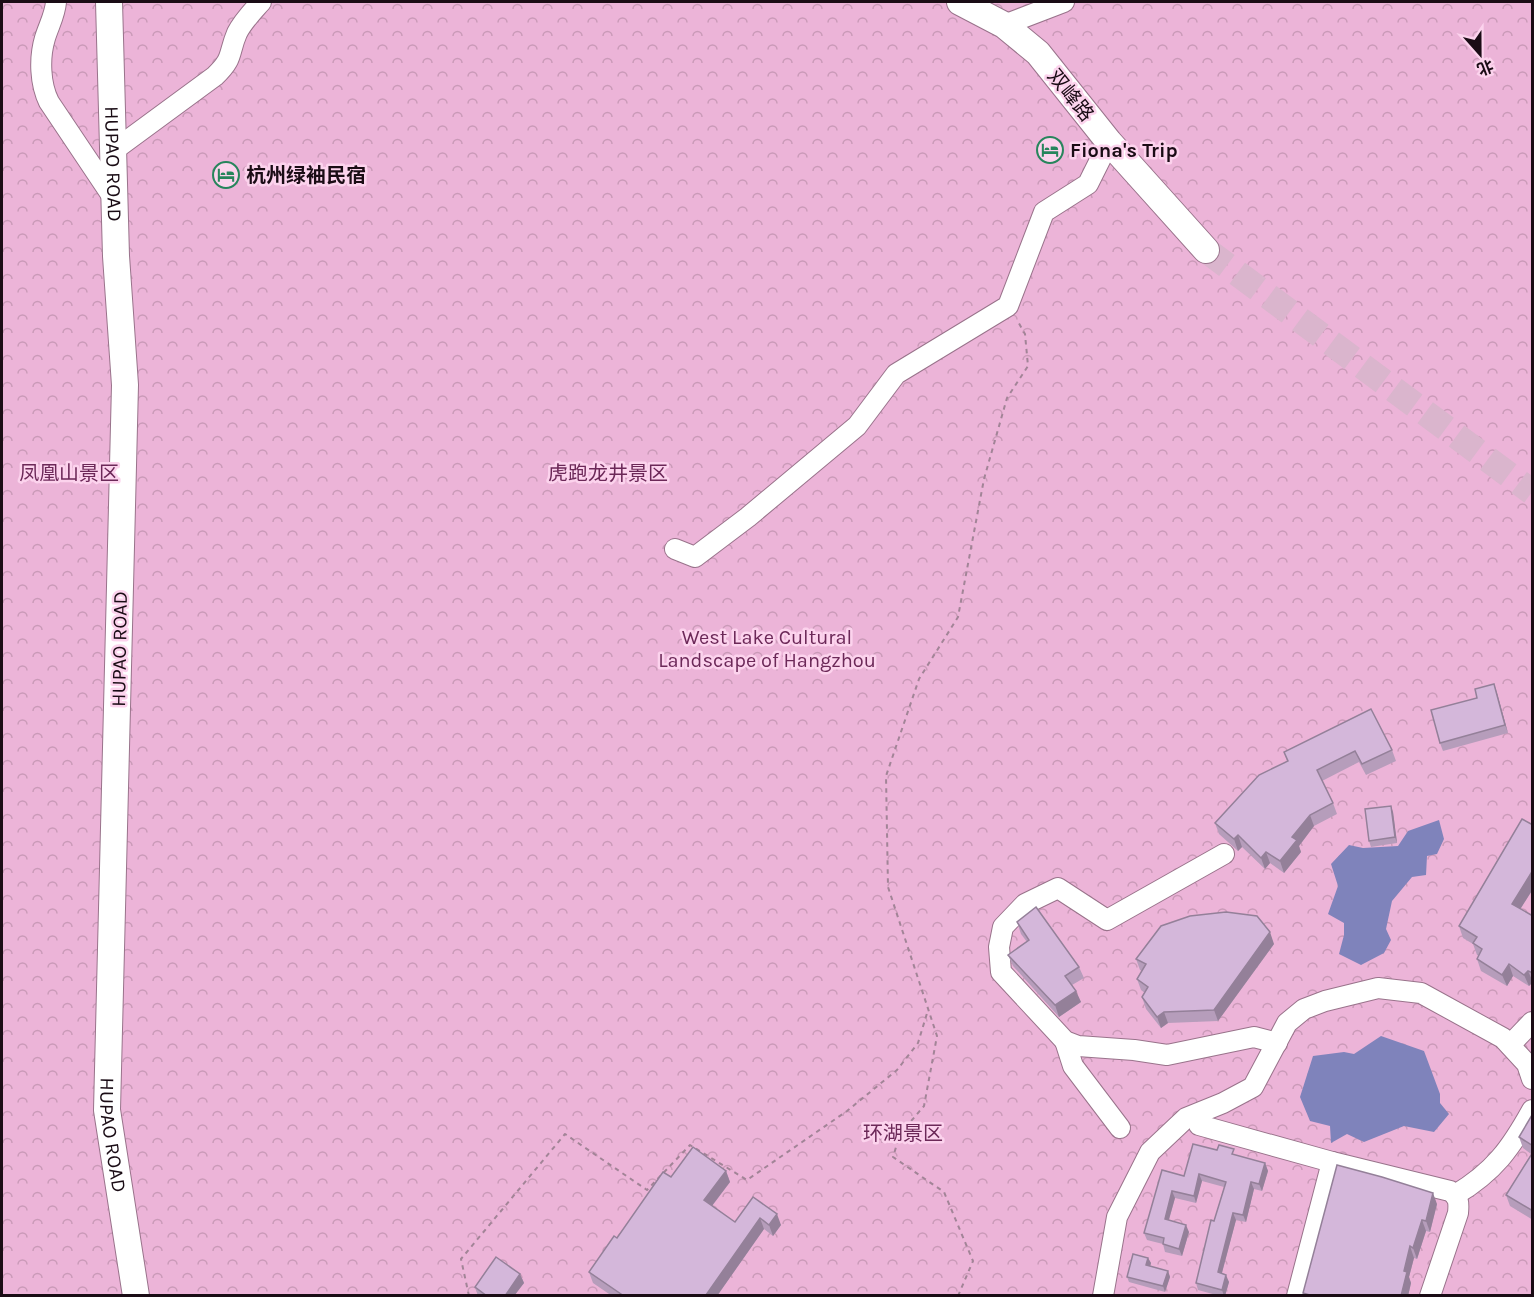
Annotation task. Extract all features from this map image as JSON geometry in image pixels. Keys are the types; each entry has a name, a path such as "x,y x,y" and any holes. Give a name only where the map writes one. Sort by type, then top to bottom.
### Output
{"main road":[{"name":"HUPAO ROAD","path":"109,2 116,256 125,385 107,1110 136,1296"},
{"name":"双峰路","path":"960,2 1004,26 1038,53 1109,142 1206,250"}],"street":[{"path":"56,2 55,14 45,39 43,90 114,199"},
{"path":"113,152 215,76 228,63 238,32 261,2"},
{"path":"1004,26 1064,2"},
{"path":"675,549 695,557 748,517 856,426 896,374 1008,306 1044,212 1088,184 1109,142"},
{"path":"1120,1128 1073,1066 1065,1041 1001,972 999,947 1003,927 1025,904 1058,888 1107,920 1224,854"},
{"path":"1103,1296 1117,1217 1150,1152 1186,1118 1254,1087 1287,1023 1304,1009 1325,1001 1377,988 1421,993 1503,1038 1527,1064 1533,1079"},
{"path":"1510,1046 1533,1022"},
{"path":"1065,1041 1078,1046 1167,1055 1254,1037 1277,1043"},
{"path":"1455,1194 1476,1182 1500,1159 1513,1145 1533,1110"},
{"path":"1199,1125 1455,1194 1459,1201 1458,1213 1430,1296"},
{"path":"1297,1296 1332,1162"}],"path":[{"path":"958,1296 973,1261 944,1192 892,1157 900,1134 924,1106 937,1036 888,887 886,776 919,679 958,617 984,479 1007,398 1028,366 1025,334 1008,306"},
{"path":"469,1296 461,1259 565,1134 647,1190 690,1145 747,1180 847,1111 897,1070 918,1043 928,1010"}],"green space":[{"name":"虎跑龙井景区","path":"2,2 1532,2 1532,1295 2,1295"}],"water":[{"path":"1439,820 1444,839 1437,854 1427,856 1426,875 1412,877 1392,901 1386,929 1391,940 1384,953 1361,965 1339,954 1344,935 1344,923 1328,914 1338,886 1331,864 1349,845 1363,848 1398,846 1408,831"},
{"path":"1381,1036 1424,1051 1440,1094 1440,1103 1449,1114 1434,1132 1404,1126 1364,1142 1347,1134 1331,1143 1330,1126 1310,1121 1300,1097 1313,1056 1344,1052 1354,1054"}],"building":[{"path":"1494,684 1505,725 1440,743 1431,710 1477,698 1475,689"},
{"path":"1371,709 1392,750 1362,764 1355,751 1317,770 1333,803 1310,815 1292,837 1297,840 1280,861 1266,852 1261,858 1238,835 1234,839 1215,823 1259,775 1288,761 1284,752"},
{"path":"1391,806 1395,837 1369,841 1365,809"},
{"path":"1522,819 1533,825 1533,870 1512,904 1533,916 1533,973 1528,971 1524,975 1509,964 1502,975 1477,959 1482,949 1473,943 1477,937 1459,926"},
{"path":"1036,907 1079,967 1065,976 1076,991 1055,1005 1008,955 1029,940 1017,922"},
{"path":"1226,912 1257,916 1270,932 1214,1010 1164,1012 1157,1017 1142,997 1148,987 1137,979 1146,964 1136,959 1161,926 1190,916"},
{"path":"1533,1116 1533,1146 1519,1137"},
{"path":"1193,1144 1217,1150 1219,1145 1234,1149 1232,1154 1265,1163 1259,1184 1251,1182 1243,1215 1233,1213 1218,1272 1226,1275 1222,1290 1196,1283 1211,1220 1214,1221 1226,1182 1199,1174 1194,1196 1172,1191 1165,1219 1186,1225 1179,1249 1163,1244 1164,1238 1144,1233 1162,1170 1184,1176"},
{"path":"693,1147 726,1171 704,1200 735,1222 753,1197 777,1214 769,1225 760,1218 706,1295 708,1296 624,1296 589,1272 614,1236 617,1238 663,1172 671,1177"},
{"path":"1533,1152 1533,1211 1506,1195"},
{"path":"1337,1165 1433,1193 1426,1221 1422,1220 1413,1248 1410,1246 1401,1296 1313,1296 1303,1293"},
{"path":"1133,1254 1148,1258 1146,1265 1168,1271 1163,1286 1127,1277"},
{"path":"496,1257 520,1274 505,1296 487,1296 475,1287"}],"tunnel":[{"path":"1206,250 1532,492"}],"place":[{"name":"Fiona's Trip","path":"1050,150"},
{"name":"杭州绿袖民宿","path":"226,175"}],"park label":[{"name":"凤凰山景区","path":"69,473"},
{"name":"West Lake Cultural Landscape of Hangzhou","path":"767,648"},
{"name":"环湖景区","path":"903,1133"}]}
